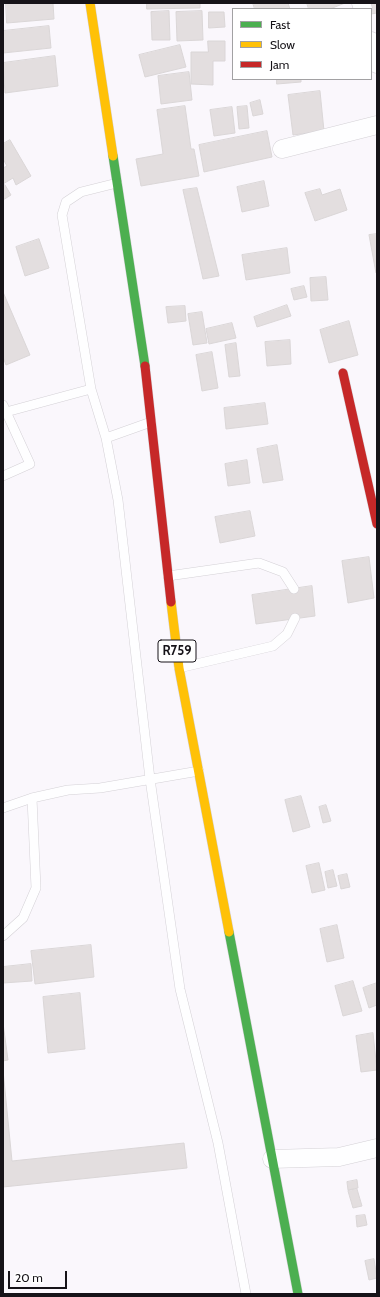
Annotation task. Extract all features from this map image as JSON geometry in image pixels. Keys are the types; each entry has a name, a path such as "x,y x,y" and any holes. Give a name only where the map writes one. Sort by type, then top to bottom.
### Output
{"main road":[{"name":"R759","path":"90,3 142,351 179,668 298,1294"},
{"path":"343,374 377,524"}],"street":[{"path":"372,45 377,64"},
{"path":"282,149 377,125"},
{"path":"272,1159 339,1157 377,1148"}],"lane":[{"path":"117,183 81,192 66,202 62,215 92,389 106,438 118,500 150,779 180,989 218,1143 246,1294"},
{"path":"3,476 30,464 4,409 92,389"},
{"path":"106,438 150,422"},
{"path":"168,576 258,563 284,572 294,589"},
{"path":"179,668 273,646 288,634 295,618"},
{"path":"3,808 32,798 68,790 100,788 199,771"},
{"path":"3,936 23,918 36,888 32,798"}],"building":[{"path":"6,3 53,3 54,19 7,23"},
{"path":"147,3 200,3 200,8 147,9"},
{"path":"253,3 288,3 290,8 255,8"},
{"path":"307,3 345,3 332,8 309,8"},
{"path":"368,3 377,3 377,13 372,14 372,8"},
{"path":"169,11 170,40 152,40 151,12"},
{"path":"202,11 203,40 177,41 176,12"},
{"path":"209,12 224,12 225,27 209,28"},
{"path":"49,26 51,48 3,53 3,31"},
{"path":"208,41 225,41 225,61 213,61 213,85 191,84 191,52 208,52"},
{"path":"180,45 186,67 145,77 139,55"},
{"path":"55,56 58,86 5,93 3,63"},
{"path":"189,72 192,100 161,104 158,76"},
{"path":"277,80 301,80 301,82 277,84"},
{"path":"320,91 324,131 293,135 288,95"},
{"path":"260,100 263,114 253,116 250,103"},
{"path":"185,106 191,149 194,149 199,176 141,186 136,159 163,154 157,110"},
{"path":"247,106 249,128 239,129 237,107"},
{"path":"232,107 235,133 214,136 210,110"},
{"path":"267,131 272,157 204,172 199,145"},
{"path":"10,140 31,176 16,185 13,178 3,184 3,168 7,166 3,159 3,144"},
{"path":"264,181 269,206 242,212 237,187"},
{"path":"5,185 11,195 3,200 3,186"},
{"path":"197,188 219,276 203,279 183,190"},
{"path":"320,189 322,195 340,189 347,210 315,221 305,193"},
{"path":"377,234 377,272 376,273 369,235"},
{"path":"39,239 49,268 25,276 16,247"},
{"path":"287,248 290,273 246,280 242,255"},
{"path":"326,277 328,300 311,301 310,278"},
{"path":"304,286 307,297 294,300 291,289"},
{"path":"3,292 30,355 6,365 3,357"},
{"path":"287,305 291,316 257,327 254,317"},
{"path":"185,306 186,321 168,323 166,307"},
{"path":"202,312 207,343 193,345 188,314"},
{"path":"349,321 358,355 329,363 320,330"},
{"path":"232,323 236,338 209,344 206,329"},
{"path":"290,340 291,364 267,366 265,342"},
{"path":"236,343 240,376 229,377 225,345"},
{"path":"212,352 218,388 202,391 196,355"},
{"path":"265,403 268,424 226,429 224,408"},
{"path":"277,445 283,480 263,483 257,449"},
{"path":"247,460 250,483 228,486 225,464"},
{"path":"250,511 255,536 220,543 215,517"},
{"path":"369,557 374,598 348,603 342,561"},
{"path":"312,586 315,616 256,624 252,595"},
{"path":"301,796 310,827 293,832 285,800"},
{"path":"326,805 331,821 323,823 319,807"},
{"path":"319,863 325,890 312,893 306,866"},
{"path":"333,870 337,886 328,888 325,872"},
{"path":"347,874 350,887 341,889 338,876"},
{"path":"337,925 344,958 327,962 320,929"},
{"path":"91,945 94,977 35,984 31,951"},
{"path":"31,964 32,981 3,983 3,967"},
{"path":"353,981 362,1011 343,1016 335,986"},
{"path":"377,983 377,1005 369,1008 363,988"},
{"path":"80,993 85,1049 48,1053 43,997"},
{"path":"3,1023 8,1060 3,1061"},
{"path":"373,1033 377,1070 361,1072 356,1036"},
{"path":"3,1070 12,1161 184,1143 187,1168 3,1187"},
{"path":"357,1180 358,1188 348,1190 347,1182"},
{"path":"357,1189 362,1206 353,1208 348,1191"},
{"path":"365,1215 367,1225 357,1227 356,1216"},
{"path":"374,1259 377,1278 369,1280 365,1261"}],"traffic: fast":[{"path":"113,156 145,366"},
{"path":"229,932 298,1294"}],"traffic: slow":[{"path":"90,3 113,156"},
{"path":"171,602 179,668 229,932"}],"traffic: jam":[{"path":"145,366 171,602"},
{"path":"343,373 377,524"}]}
